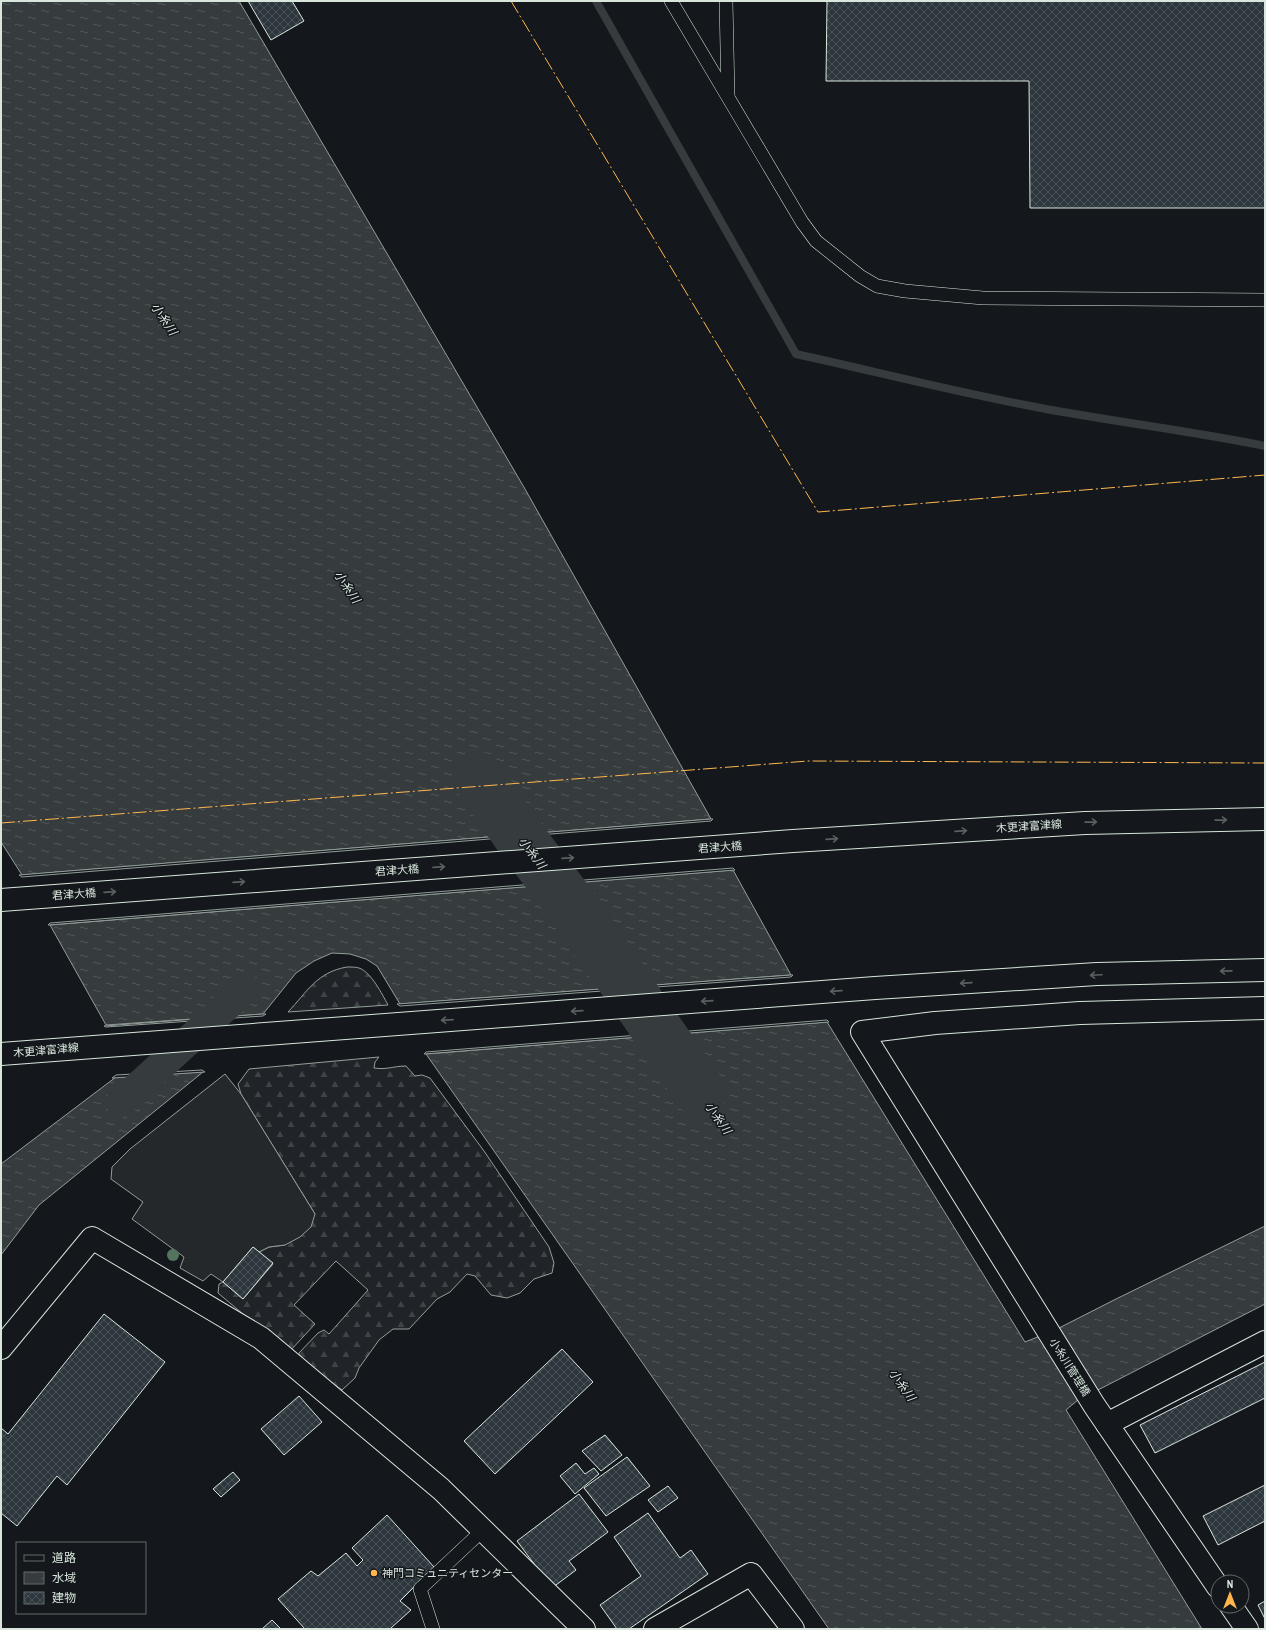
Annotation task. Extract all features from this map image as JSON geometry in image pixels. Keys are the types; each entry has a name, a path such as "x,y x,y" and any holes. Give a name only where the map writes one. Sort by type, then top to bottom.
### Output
{"main road":[{"name":"木更津富津線","path":"793,841 1085,823 1265,819"},
{"name":"君津大橋","path":"1,900 793,841"},
{"name":"木更津富津線","path":"1,1054 875,988 1097,974 1265,970"},
{"name":"小糸川管理橋","path":"1210,1575 1094,1405 862,1032 935,1023 1080,1013 1265,1008"},
{"path":"1,1348 92,1238 261,1338 441,1489 584,1629"},
{"path":"1107,1424 1265,1342"},
{"path":"655,1629 751,1574 792,1629"},
{"path":"1237,1614 1247,1629"}],"lane":[{"path":"671,1 788,199 816,241 860,276 878,286 906,291 983,298 1265,300"},
{"path":"726,1 728,98"},
{"path":"433,1629 420,1589 483,1530"}],"green space":[{"path":"347,967 359,968 368,974 376,984 388,1005 288,1012 307,990 320,978 328,973"},
{"path":"379,1057 375,1062 374,1068 383,1069 406,1066 415,1076 422,1075 430,1078 484,1151 549,1247 554,1263 552,1273 534,1279 520,1293 507,1298 491,1295 475,1276 467,1274 450,1292 437,1299 409,1329 393,1329 379,1340 359,1368 355,1378 342,1390 299,1359 299,1353 318,1333 324,1330 329,1334 368,1290 336,1261 294,1305 315,1324 290,1351 218,1293 219,1284 223,1282 243,1299 273,1264 259,1252 269,1247 285,1245 315,1214 241,1094 238,1084 249,1069"}],"shaded area":[{"path":"225,1074 241,1094 315,1214 311,1227 300,1237 285,1245 269,1247 259,1252 253,1247 223,1282 211,1274 203,1281 180,1268 184,1257 132,1219 143,1202 111,1179 112,1167 130,1149"}],"water":[{"path":"1,1 239,1 525,489 711,819 22,875 1,842"},
{"path":"733,870 791,975 400,1004 377,966 366,959 350,954 332,953 314,961 296,973 263,1014 106,1025 50,925"},
{"path":"827,1022 1025,1342 1040,1336 1079,1399 1066,1410 1202,1629 829,1629 426,1054"},
{"path":"203,1072 39,1205 1,1255 1,1164 116,1077"},
{"path":"1265,1226 1265,1304 1096,1391 1059,1328"}],"pier":[{"path":"713,819 711,821 22,877 19,875"},
{"path":"733,868 735,870 48,925 50,923"},
{"path":"793,975 791,977 400,1006 397,1004"},
{"path":"266,1014 263,1016 104,1026"},
{"path":"827,1020 829,1022 424,1054 426,1052"},
{"path":"202,1070 205,1072 112,1078 116,1075"}],"building":[{"path":"248,1 292,1 304,21 271,40"},
{"path":"827,1 1265,1 1265,208 1030,208 1029,81 826,81"},
{"path":"253,1247 273,1263 243,1299 223,1282"},
{"path":"104,1314 165,1362 67,1485 57,1476 17,1526 1,1513 1,1428 8,1434"},
{"path":"562,1349 593,1382 495,1474 464,1441"},
{"path":"1265,1362 1265,1398 1155,1453 1140,1425"},
{"path":"299,1396 322,1422 284,1455 261,1429"},
{"path":"605,1435 622,1455 601,1471 582,1451"},
{"path":"627,1457 650,1486 606,1516 584,1488"},
{"path":"576,1463 585,1474 594,1468 599,1474 575,1494 560,1476"},
{"path":"233,1472 240,1480 221,1497 213,1489"},
{"path":"1265,1485 1265,1521 1218,1545 1203,1516"},
{"path":"668,1486 678,1498 658,1512 648,1500"},
{"path":"579,1494 608,1532 569,1561 576,1570 552,1588 517,1541"},
{"path":"648,1513 680,1558 691,1550 708,1574 629,1629 617,1629 600,1605 641,1576 614,1537"},
{"name":"神門コミュニティセンター","path":"387,1515 434,1567 400,1601 411,1610 391,1628 392,1629 305,1629 278,1599 311,1571 318,1576 346,1553 357,1566 363,1560 352,1548"},
{"path":"1265,1601 1265,1619 1258,1605"},
{"path":"272,1620 281,1629 262,1629"}],"waterway":[{"path":"596,1 796,354 1010,402 1265,446"},
{"name":"小糸川","path":"478,777 518,835 569,902 701,1093"},
{"path":"121,1102 245,989"}],"power":[{"path":"511,1 818,512 1265,475"},
{"path":"1,823 808,761 1265,763"}],"place":[{"name":"神門コミュニティセンター","path":"374,1573"}]}
